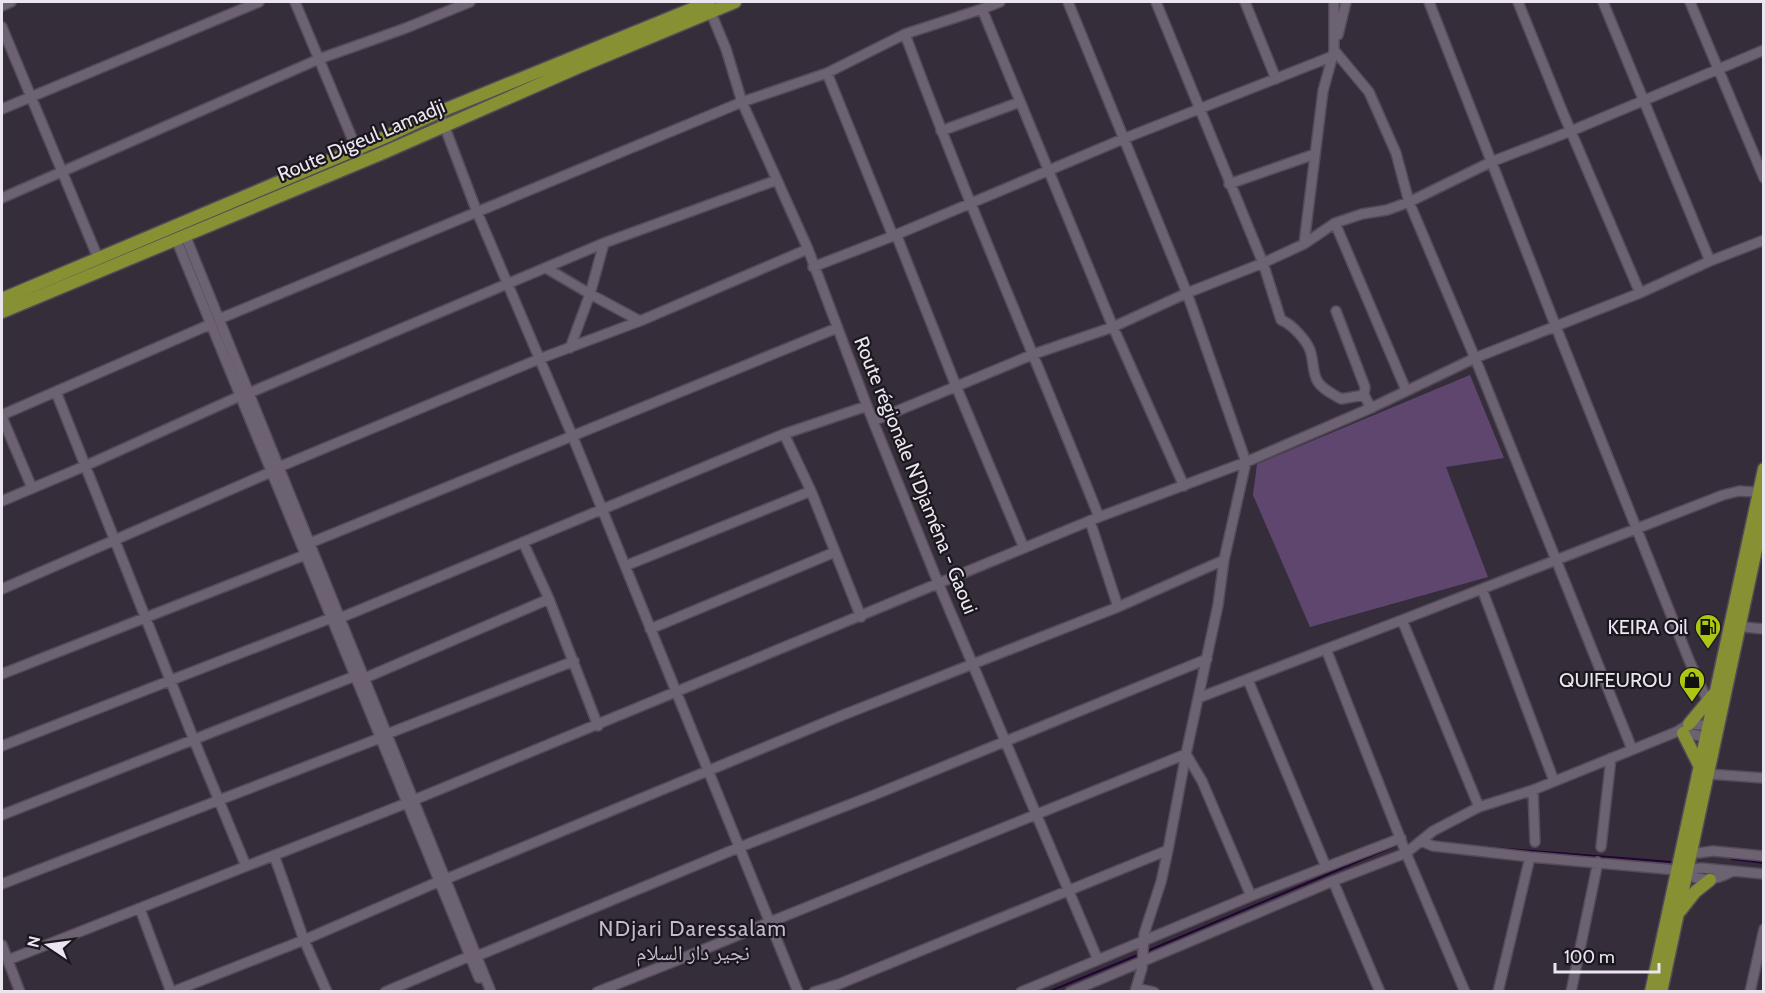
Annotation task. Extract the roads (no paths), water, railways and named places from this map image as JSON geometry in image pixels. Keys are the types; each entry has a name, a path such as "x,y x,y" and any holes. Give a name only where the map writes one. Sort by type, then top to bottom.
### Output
{"main road":[{"name":"Route Digeul Lamadji","path":"2,299 440,112 708,4 735,2"},
{"name":"Route Digeul Lamadji","path":"2,312 362,162 708,4"},
{"path":"1755,546 1758,492 1764,469"},
{"path":"1661,992 1703,769 1734,626 1764,512"},
{"path":"1712,732 1711,697 1734,626"},
{"path":"1651,992 1683,871 1695,853 1703,769 1683,730 1711,697"},
{"path":"1677,915 1689,899 1710,880"}],"street":[{"path":"2,6 11,2"},
{"path":"2,109 259,2"},
{"path":"295,2 362,162"},
{"path":"2,198 319,59 470,2"},
{"path":"32,488 2,416 215,322 477,212 742,102 826,73 905,34 1000,2"},
{"path":"1068,2 1187,293 1246,462 1224,560 1218,605 1168,850 1142,944 1142,960 1136,990 1154,992"},
{"path":"1156,2 1263,263 1281,320 1287,322 1310,350 1316,380 1321,386 1341,399 1364,395"},
{"path":"1245,2 1276,79"},
{"path":"1334,2 1334,53 1369,92 1396,153 1409,202 1475,358 1632,749"},
{"path":"1304,244 1323,91 1346,2"},
{"path":"1432,2 1491,162 1689,660 1711,697"},
{"path":"1518,2 1640,293"},
{"path":"1603,2 1710,261"},
{"path":"1690,2 1764,178"},
{"name":"Route régionale N'Djaména - Gaoui","path":"708,4 726,49 742,102 808,249 867,406 939,585 1098,960"},
{"path":"982,9 1113,327 1184,486"},
{"path":"2,27 98,258"},
{"path":"905,34 941,131 1099,517"},
{"path":"873,421 1034,354 1113,327 1304,244 1335,223 1409,202 1491,162 1764,50"},
{"path":"813,267 1199,108 1276,79 1334,53"},
{"path":"826,73 1024,548"},
{"path":"941,131 1020,102"},
{"path":"440,112 477,212 572,435 798,992"},
{"path":"1229,184 1315,154"},
{"path":"2,501 604,243 777,180"},
{"path":"1335,223 1406,390"},
{"path":"180,237 275,470 305,555 365,678 384,736 410,802 491,992"},
{"path":"3,961 410,802 1099,517 1246,462 1371,408 1475,358 1640,293 1710,261 1764,240"},
{"path":"570,348 590,294 604,243"},
{"path":"2,589 275,470 539,359 640,321 808,249"},
{"path":"546,268 640,321"},
{"path":"1336,311 1365,387 1364,395 1371,408"},
{"path":"310,543 837,328"},
{"path":"56,392 246,866"},
{"path":"2,746 336,618 784,434 867,406"},
{"path":"784,434 811,491 861,617"},
{"path":"275,470 310,543 355,676 384,736"},
{"path":"625,566 811,491"},
{"path":"1198,698 1723,495 1739,491 1758,492"},
{"path":"1090,521 1118,607"},
{"path":"523,542 549,599 598,726"},
{"path":"650,628 835,552"},
{"path":"2,674 305,555"},
{"path":"140,909 172,992 304,940 443,880 843,715 1118,607 1224,560"},
{"path":"1482,589 1554,781"},
{"path":"365,678 549,599"},
{"path":"1402,620 1479,807"},
{"path":"1734,626 1764,629"},
{"path":"1326,649 1406,853 1465,992"},
{"path":"385,992 1207,659"},
{"path":"2,884 574,661"},
{"path":"2,815 355,676"},
{"path":"1248,680 1326,867"},
{"path":"1070,992 1142,960 1406,853 1433,831 1479,807 1533,790 1683,730 1712,732"},
{"path":"597,992 1186,754"},
{"path":"1186,754 1202,781 1251,897"},
{"path":"1600,847 1611,758"},
{"path":"1703,769 1764,778"},
{"path":"1533,790 1535,842"},
{"path":"1021,992 1401,838"},
{"path":"1421,841 1433,846 1530,857 1683,871 1702,868 1764,874"},
{"path":"814,992 839,984 1168,850"},
{"path":"1702,868 1695,853 1713,851 1764,856"},
{"path":"274,855 304,940 327,992"},
{"path":"1498,992 1530,857"},
{"path":"1570,992 1598,862"},
{"path":"1683,871 1698,879 1710,880 1732,872"},
{"path":"1333,881 1380,992"},
{"path":"1750,992 1764,929"},
{"path":"2,945 3,961 15,992"},
{"path":"474,956 484,992"},
{"path":"3,961 20,992"}],"waterway":[{"path":"1145,952 1399,844"},
{"path":"1481,847 1672,862"},
{"path":"1732,859 1764,863"},
{"path":"1048,992 1140,954"}],"place":[{"name":"KEIRA Oil","path":"1708,650"},
{"name":"QUIFEUROU","path":"1692,703"}],"district":[{"name":"NDjari Daressalam نجير دار السلام","path":"693,941"}]}
